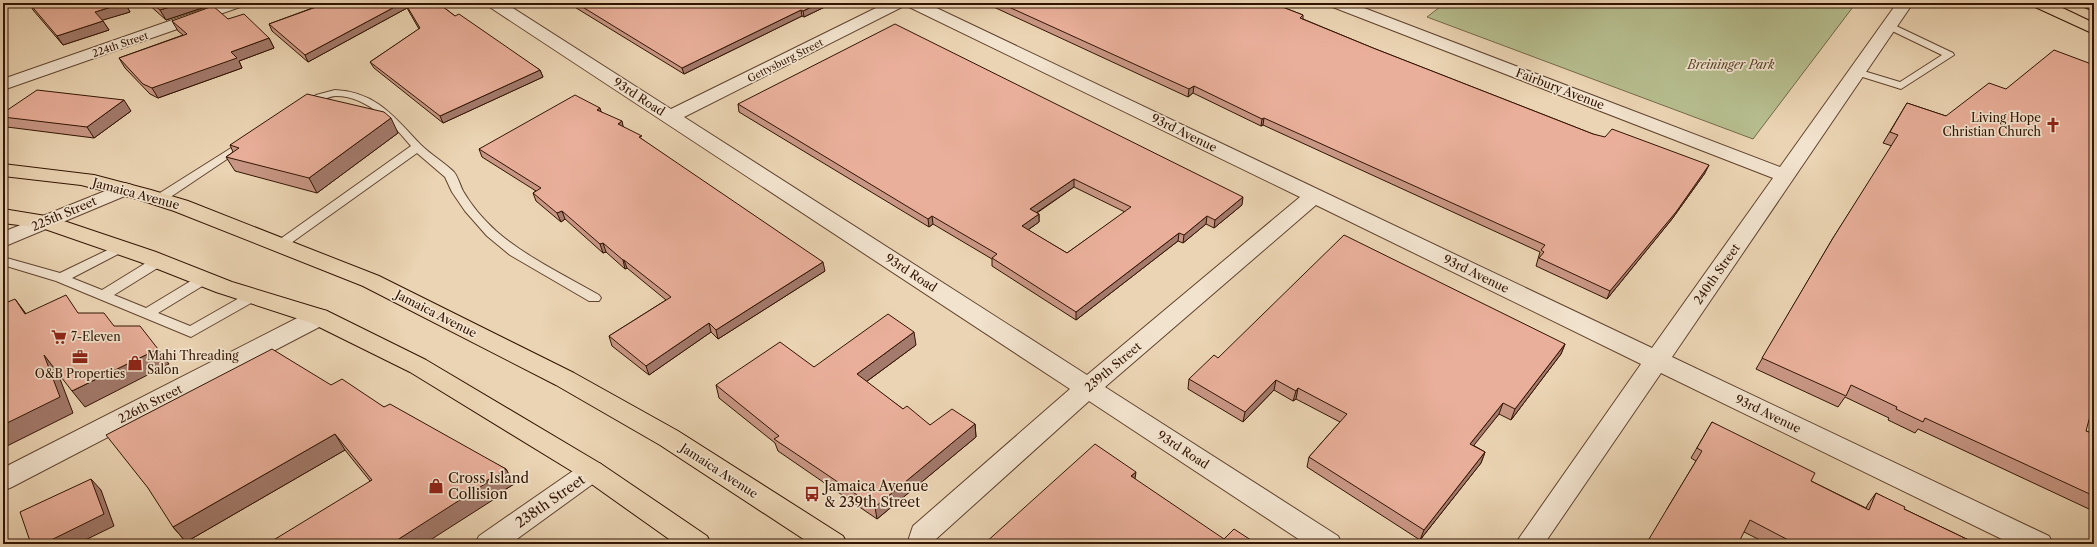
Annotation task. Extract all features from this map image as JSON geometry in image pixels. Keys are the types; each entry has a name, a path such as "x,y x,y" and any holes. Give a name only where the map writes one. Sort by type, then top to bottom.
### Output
{"main road":[{"path":"2039,3 2094,29"},
{"path":"2088,3 2094,6"},
{"name":"Jamaica Avenue","path":"3,170 106,184 159,199 371,281 565,379 669,438 833,544"},
{"path":"3,216 45,222 159,261 253,296 319,317 418,366 592,472 697,544"}],"street":[{"name":"224th Street","path":"3,85 237,3"},
{"name":"93rd Road","path":"494,3 1328,544"},
{"name":"Gettysburg Street","path":"670,117 899,3"},
{"name":"93rd Avenue","path":"913,3 2039,544"},
{"name":"Fairbury Avenue","path":"1336,3 1785,176"},
{"name":"240th Street","path":"1528,544 1657,361 1905,3"},
{"name":"225th Street","path":"3,240 124,189"},
{"name":"239th Street","path":"921,544 923,534 1088,388 1314,196"},
{"name":"226th Street","path":"3,480 319,317"},
{"name":"238th Street","path":"488,544 592,472"}],"lane":[{"path":"1857,72 1901,86 1949,55 1890,26"},
{"path":"295,111 322,97 334,93 346,94 360,98 398,124 417,147 450,175 458,192 469,208 491,233 515,252 594,298"},
{"path":"159,199 256,135"},
{"path":"280,245 417,147"},
{"path":"61,278 120,248"},
{"path":"3,261 61,278 191,332 253,296"},
{"path":"103,296 159,261"},
{"path":"147,314 204,279"}],"green space":[{"name":"Breininger Park","path":"1445,3 1856,3 1753,139 1427,17"}],"building":[{"path":"29,3 124,3 95,12 103,21 57,36"},
{"path":"152,3 182,3 160,10"},
{"path":"315,3 402,3 305,55 269,24 319,6"},
{"path":"405,3 438,3 455,16 459,14 540,70 440,116 370,62 420,28"},
{"path":"576,3 820,3 803,11 801,10 682,68"},
{"path":"1000,3 1272,3 1303,15 1300,18 1373,48 1593,134 1605,137 1612,129 1709,165 1676,212 1610,291 1539,258 1544,252 1541,250 1545,245 1264,118 1262,119 1194,86 1189,89"},
{"path":"213,6 228,19 244,14 269,38 231,52 237,58 152,88 143,84 119,58 187,34 172,21"},
{"path":"895,24 1243,197 1215,220 1207,216 1184,235 1179,233 1076,312 992,258 997,254 932,216 928,219 738,104","holes":["1074,179 1131,207 1067,253 1022,226 1039,214 1030,209"]},
{"path":"2054,50 2094,65 2094,401 2086,431 2094,434 2094,496 1925,418 1923,422 1896,409 1897,407 1851,385 1846,396 1762,358 1833,238 1898,135 1890,132 1907,103 1946,116 1989,83 2006,89"},
{"path":"37,90 124,100 87,127 3,117 3,113"},
{"path":"307,94 384,112 391,118 309,178 226,157 239,148 230,145"},
{"path":"575,95 600,108 597,110 622,121 618,124 642,136 639,137 823,262 716,330 709,323 646,366 609,336 671,297 603,243 600,244 562,211 557,213 533,193 541,188 479,149"},
{"path":"1344,235 1565,344 1515,409 1503,403 1470,444 1485,452 1424,530 1309,457 1347,414 1298,388 1296,391 1276,380 1245,412 1189,379 1214,355 1218,358"},
{"path":"66,295 78,313 104,313 114,326 140,326 158,349 72,391 44,355 60,397 3,425 3,304 15,299 25,314"},
{"path":"888,314 914,332 857,374 903,409 907,406 930,425 952,409 975,424 875,507 774,439 779,436 716,385 780,342 814,367"},
{"path":"272,349 331,385 342,379 384,407 390,404 506,469 391,544 267,544 372,480 335,434 173,527 148,488 106,435"},
{"path":"1712,422 1815,473 1811,481 1869,510 1876,493 1905,507 1904,509 1977,544 1793,544 1794,543 1750,520 1738,544 1646,544 1702,451 1697,448"},
{"path":"1095,444 1136,472 1131,476 1224,539 1234,529 1257,544 984,544"},
{"path":"91,479 104,514 43,544 31,544 20,512"}],"place":[{"name":"Living Hope Christian Church","path":"2053,125"},
{"name":"7-Eleven","path":"59,337"},
{"name":"O&B Properties","path":"80,357"},
{"name":"Mahi Threading Salon","path":"135,363"},
{"name":"Cross Island Collision","path":"436,486"},
{"name":"Jamaica Avenue & 239th Street","path":"812,494"}]}
